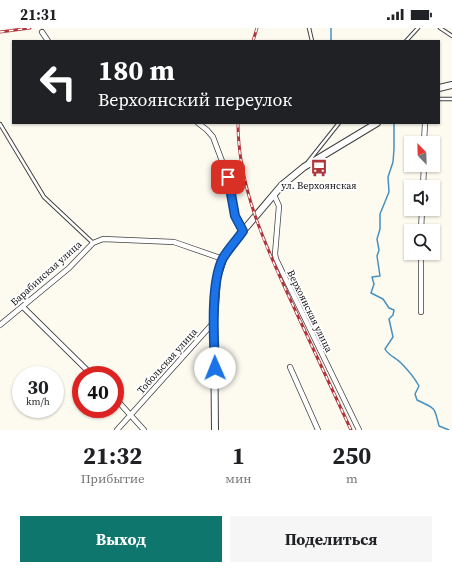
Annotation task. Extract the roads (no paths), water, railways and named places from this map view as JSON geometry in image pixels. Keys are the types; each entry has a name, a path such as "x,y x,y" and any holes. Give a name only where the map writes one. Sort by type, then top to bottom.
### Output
{"street":[{"path":"42,32 47,40"},
{"path":"440,88 452,84"},
{"path":"199,124 213,137 228,177 235,216 243,231"},
{"path":"216,430 214,322 217,278 223,259 243,231 274,195 304,167 375,124"},
{"path":"424,136 425,124"},
{"name":"Верхоянская улица","path":"274,195 279,206 276,259 359,430"},
{"name":"Барабинская улица","path":"0,325 69,268 93,243 103,239 174,242 223,259"},
{"path":"421,260 421,312"},
{"path":"23,307 83,366"},
{"name":"Тобольская улица","path":"117,430 214,322"},
{"path":"290,367 318,430"},
{"path":"124,409 144,430"}],"lane":[{"path":"309,28 312,40"},
{"path":"407,40 418,28"},
{"path":"440,28 452,36"},
{"path":"440,99 452,99"},
{"path":"0,124 44,197 93,243"},
{"path":"304,167 338,124"}],"waterway":[{"path":"331,28 331,40"},
{"path":"394,124 393,162 388,177 389,192 380,214 380,229 377,239 379,250 377,256 380,276 372,277 374,284 371,293 383,299 389,308 394,310 393,315 389,319 393,337 385,349 404,366 419,386 415,394 417,400 433,408 439,426 449,430"}],"railway":[{"path":"0,32 30,28"},
{"path":"253,40 257,28"},
{"path":"238,124 239,148 243,173 257,221 276,268 351,430"}],"place":[{"name":"ул. Верхоянская","path":"319,168"}]}
